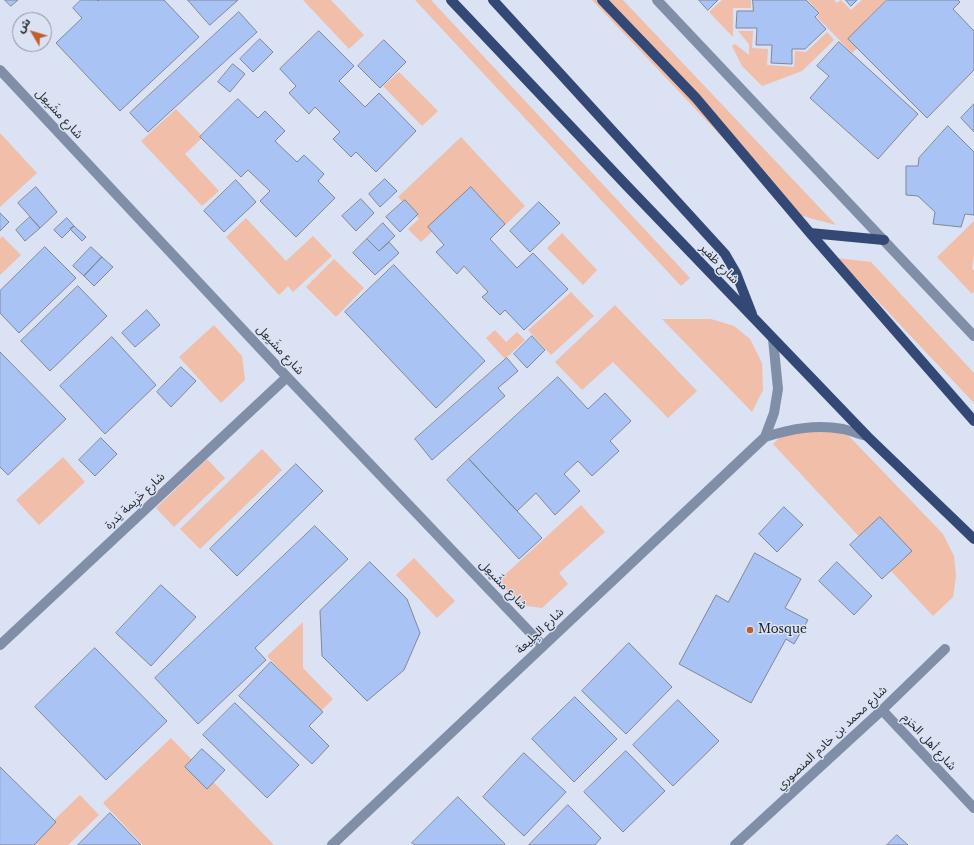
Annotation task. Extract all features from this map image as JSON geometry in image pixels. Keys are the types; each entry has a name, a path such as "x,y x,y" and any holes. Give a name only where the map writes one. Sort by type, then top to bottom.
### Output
{"main road":[{"name":"شارع ظفير","path":"451,0 867,436 974,539"},
{"path":"493,0 725,254 736,274 752,317"},
{"path":"602,0 696,98 810,233 974,421"},
{"path":"810,233 884,240"}],"street":[{"path":"657,0 974,336"},
{"name":"شارع مشَيعِل","path":"0,70 287,377 543,646"},
{"name":"شارع الجِلِيعة","path":"332,845 765,437 774,413 778,389 773,339"},
{"name":"شارع خَرِيمة يَدرة","path":"0,645 287,377"},
{"name":"شارع الجِلِيعة","path":"765,437 790,430 816,427 842,429 867,436"},
{"name":"شارع محمد بن خادم المنصوري","path":"735,845 882,710 945,649"},
{"name":"شارع أهل الحَزم","path":"882,710 974,808"}],"shaded area":[{"path":"303,0 331,0 364,35 349,49"},
{"path":"415,0 431,0 690,278 681,286"},
{"path":"592,0 623,0 836,225 795,214"},
{"path":"722,0 751,0 751,8 733,8 733,37 709,12"},
{"path":"808,0 834,0 837,3 841,0 851,10 862,0 886,0 867,19 877,29 852,53 817,17 820,13"},
{"path":"738,31 753,31 752,48 768,49 767,65 794,67 795,51 806,52 827,32 834,40 802,71 762,86 742,66 732,46 735,44 749,55 749,44"},
{"path":"399,72 438,111 422,126 383,86"},
{"path":"176,109 203,137 185,154 219,191 202,206 141,141"},
{"path":"0,133 37,173 0,207"},
{"path":"461,137 525,206 501,229 470,196 421,242 408,229 419,219 398,197"},
{"path":"246,218 286,261 313,236 332,256 293,292 288,286 279,295 226,237"},
{"path":"974,221 974,255 972,269 974,270 974,292 972,294 937,257"},
{"path":"562,233 597,270 583,285 547,248"},
{"path":"2,236 21,255 0,275 0,239"},
{"path":"837,258 871,262 974,373 974,403"},
{"path":"334,259 364,288 336,317 306,287"},
{"path":"571,292 594,316 551,355 528,330"},
{"path":"615,305 697,391 668,418 613,362 582,390 555,362"},
{"path":"662,319 711,319 734,326 750,339 762,363 763,390 752,412"},
{"path":"214,325 242,356 245,380 221,403 179,357"},
{"path":"495,330 506,342 517,332 525,340 505,359 486,338"},
{"path":"817,423 844,431 943,534 954,556 956,576 953,597 933,616 773,444 794,424"},
{"path":"262,449 282,470 200,549 180,529"},
{"path":"63,457 85,482 39,525 16,500"},
{"path":"207,459 225,478 174,527 156,508"},
{"path":"581,505 605,532 559,573 568,584 542,608 520,605 498,581"},
{"path":"414,558 455,601 437,618 396,575"},
{"path":"303,622 303,668 333,699 320,712 267,656"},
{"path":"171,738 274,845 143,845 103,803"},
{"path":"80,795 99,815 68,845 28,845"}],"building":[{"path":"5,0 18,0 11,6"},
{"path":"81,0 164,0 199,37 120,111 56,43 82,18 73,8"},
{"path":"188,0 238,0 210,25"},
{"path":"699,0 718,0 708,10"},
{"path":"753,0 806,0 819,13 815,17 826,29 805,49 792,49 792,64 771,63 772,45 756,45 757,28 736,28 737,11 753,11"},
{"path":"846,0 857,0 851,6"},
{"path":"887,0 958,0 960,2 953,9 974,31 974,70 927,118 848,39"},
{"path":"239,12 257,32 148,132 130,113"},
{"path":"319,31 354,66 339,81 365,107 379,93 416,131 376,172 356,152 351,157 333,139 340,132 315,107 309,114 289,93 296,86 280,69"},
{"path":"260,39 273,52 253,72 240,59"},
{"path":"384,40 406,62 380,88 358,66"},
{"path":"839,42 918,114 878,159 810,98 829,76 817,66"},
{"path":"233,64 245,74 230,92 218,82"},
{"path":"238,99 258,118 265,111 285,131 275,141 297,162 304,155 324,174 318,181 335,198 296,237 260,201 270,191 248,170 241,177 200,137"},
{"path":"974,104 974,132 961,118"},
{"path":"948,126 974,152 974,215 965,214 961,227 933,224 935,212 918,196 906,195 906,166 918,166 919,158"},
{"path":"385,179 397,191 380,207 369,194"},
{"path":"236,180 256,202 224,232 204,211"},
{"path":"36,187 57,212 40,228 18,203"},
{"path":"471,187 505,224 490,239 517,268 533,253 568,289 524,330 505,310 500,315 482,297 488,292 464,266 457,274 436,252 444,245 428,227"},
{"path":"361,199 374,213 356,231 342,216"},
{"path":"405,200 418,214 400,232 386,217"},
{"path":"539,202 560,223 530,252 510,231"},
{"path":"0,213 9,222 0,231"},
{"path":"30,217 40,228 25,241 16,230"},
{"path":"67,218 74,226 62,238 54,230"},
{"path":"383,223 395,236 379,251 367,239"},
{"path":"74,226 86,237 82,241 70,229"},
{"path":"367,239 379,251 389,242 399,253 375,275 353,253"},
{"path":"45,247 76,278 19,333 0,313 0,291"},
{"path":"91,247 102,257 84,276 73,266"},
{"path":"102,257 113,267 94,286 84,276"},
{"path":"394,265 485,361 436,408 345,312"},
{"path":"78,286 107,316 50,371 21,341"},
{"path":"147,310 160,325 135,347 122,333"},
{"path":"532,336 545,350 527,368 514,354"},
{"path":"112,337 156,385 105,434 60,386"},
{"path":"0,352 66,419 8,475 0,467"},
{"path":"507,358 518,371 498,388 505,396 432,460 415,439"},
{"path":"181,367 196,381 171,407 157,392"},
{"path":"558,377 588,409 605,393 631,421 610,441 619,451 592,476 578,461 564,474 580,491 555,515 536,493 517,511 469,459"},
{"path":"101,438 117,454 95,476 79,460"},
{"path":"469,459 542,538 519,559 447,480"},
{"path":"296,464 323,491 237,576 210,549"},
{"path":"784,507 803,525 777,552 759,534"},
{"path":"880,517 912,551 882,579 850,545"},
{"path":"315,526 348,559 255,648 266,660 198,724 155,678"},
{"name":"Mosque","path":"755,553 801,579 785,608 808,620 794,644 786,639 751,703 679,664 716,595 728,602"},
{"path":"370,562 407,599 420,633 404,670 367,701 322,656 320,611"},
{"path":"837,562 872,596 854,615 819,581"},
{"path":"161,585 196,617 151,666 116,633"},
{"path":"629,643 672,687 626,734 582,691"},
{"path":"95,648 167,721 106,780 35,707"},
{"path":"271,662 323,712 309,726 329,746 312,764 239,696"},
{"path":"575,697 617,739 574,782 532,739"},
{"path":"678,700 719,741 673,786 633,745"},
{"path":"235,703 299,765 267,798 203,735"},
{"path":"202,749 225,770 207,789 185,767"},
{"path":"626,751 665,791 623,832 584,792"},
{"path":"524,753 566,792 524,836 483,797"},
{"path":"0,767 56,822 34,845 0,845"},
{"path":"458,797 505,844 504,845 415,845 412,843"},
{"path":"568,805 601,838 595,845 529,845"},
{"path":"110,813 141,845 78,845"},
{"path":"897,835 908,845 887,845"}],"place":[{"name":"Mosque","path":"750,630"}]}
